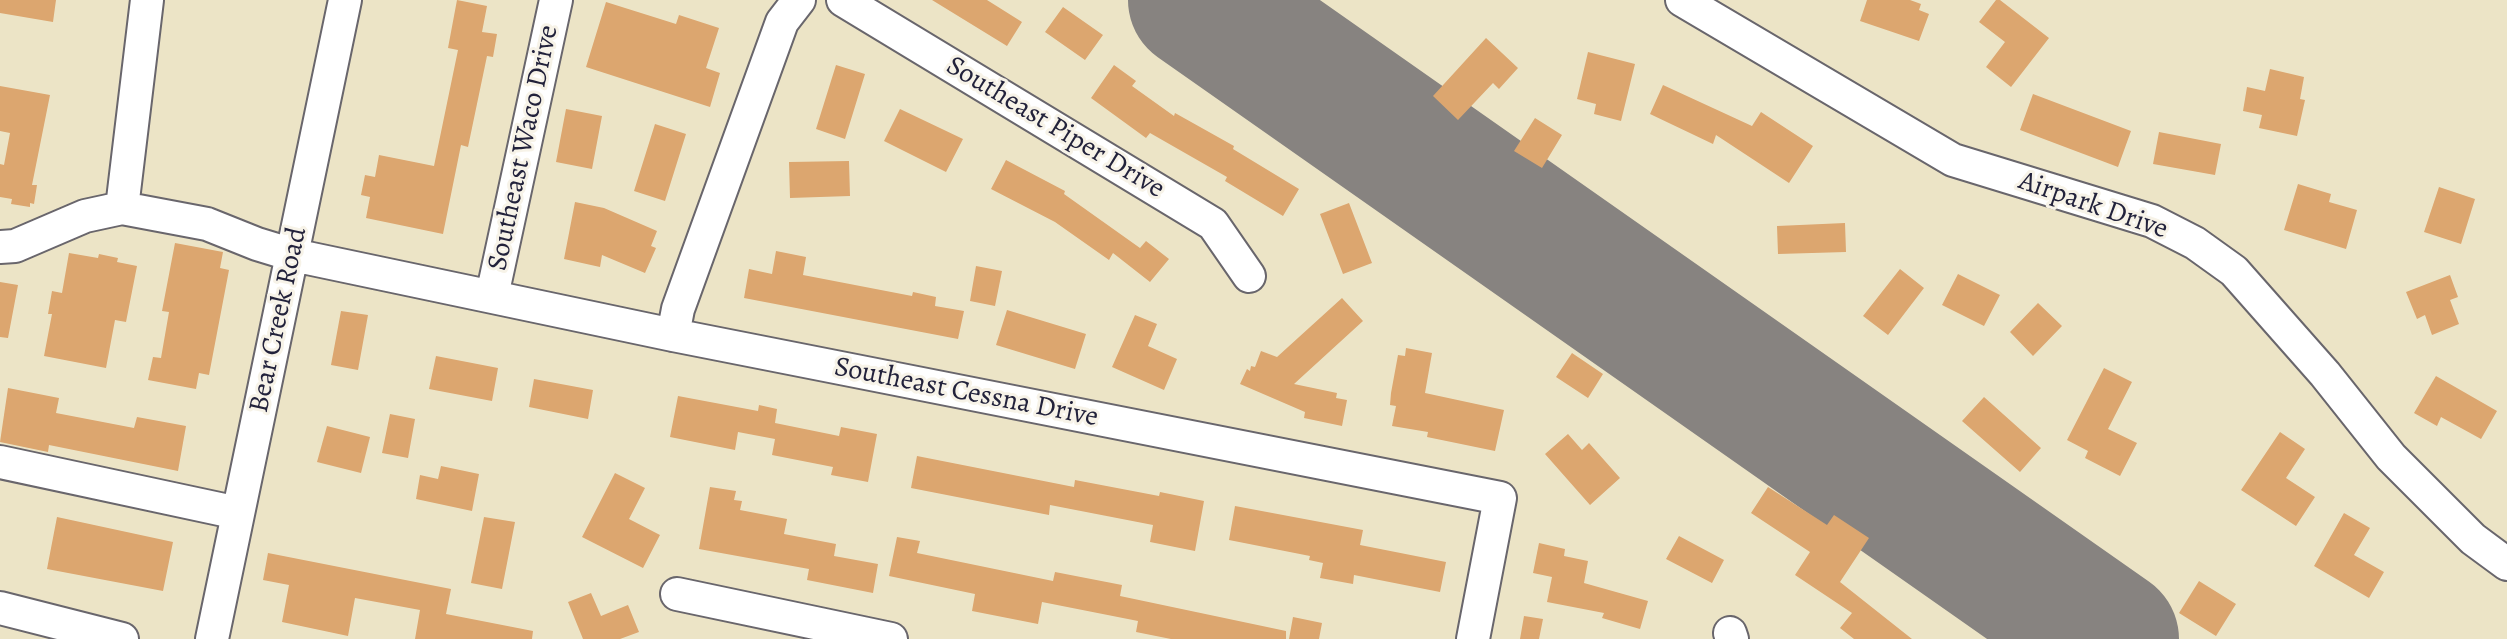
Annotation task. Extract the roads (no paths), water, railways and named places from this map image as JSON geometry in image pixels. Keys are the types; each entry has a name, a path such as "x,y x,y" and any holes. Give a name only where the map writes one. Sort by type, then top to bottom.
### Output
{"street":[{"path":"0,247 15,246 85,216 122,208 147,0"},
{"name":"Bear Creek Road","path":"212,639 345,0"},
{"name":"Southeast Waco Drive","path":"492,296 556,0"},
{"path":"673,335 678,309 782,22 799,0"},
{"name":"Southeast Piper Drive","path":"843,0 1213,224 1249,276"},
{"name":"Airpark Drive","path":"1682,0 1953,160 2152,221 2195,243 2234,271 2325,374 2391,457 2473,539 2507,564"},
{"name":"Southeast Cessna Drive","path":"122,208 207,224 293,255 673,335 1500,498 1473,639"},
{"path":"0,462 238,513"},
{"path":"677,594 875,637"},
{"path":"0,608 122,639"}]}
